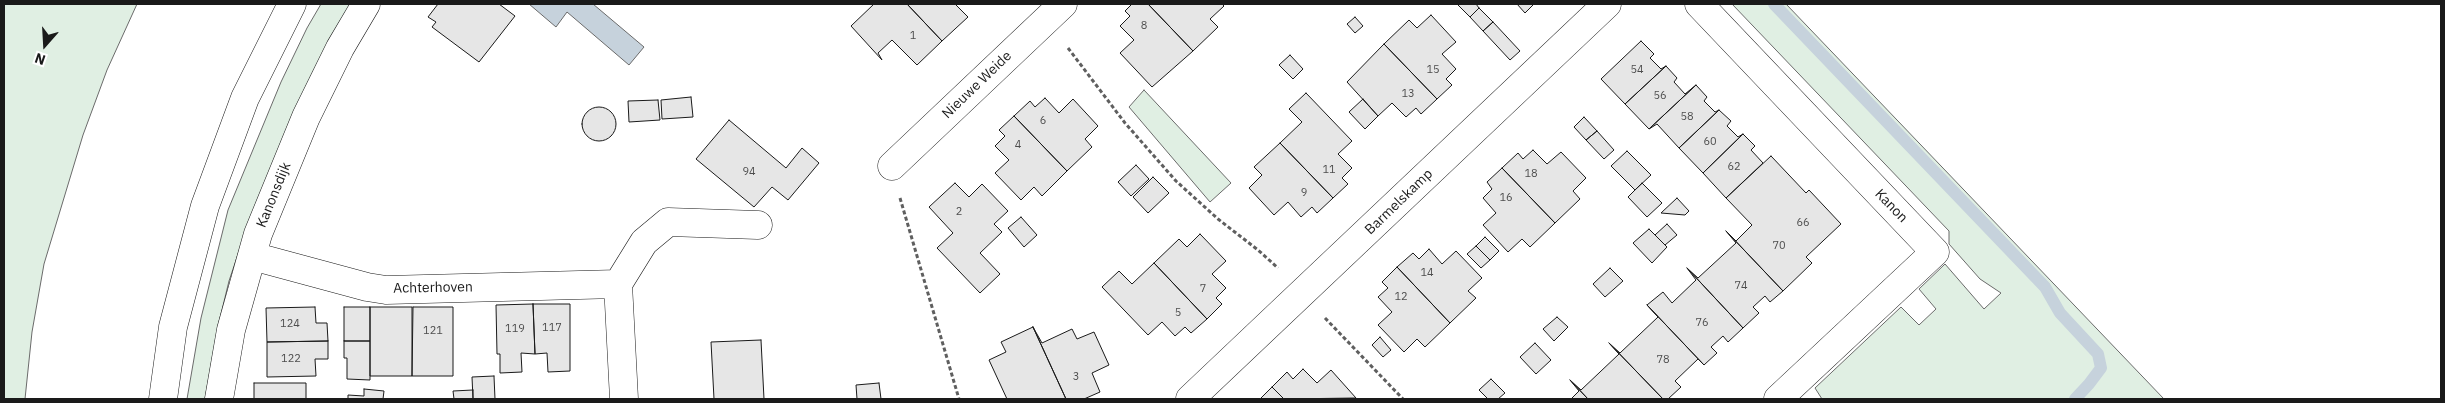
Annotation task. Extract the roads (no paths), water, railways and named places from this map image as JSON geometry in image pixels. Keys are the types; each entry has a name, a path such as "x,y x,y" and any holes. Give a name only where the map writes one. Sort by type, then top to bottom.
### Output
{"street":[{"path":"163,399 173,327 205,206 246,98 292,4"},
{"name":"Kanonsdijk","path":"219,399 232,330 258,234 283,169 306,117 340,48 366,4"},
{"name":"Barmelskamp","path":"1190,399 1606,4"},
{"name":"Kanon","path":"1699,4 1935,252 1778,399"},
{"name":"Nieuwe Weide","path":"892,166 1053,13"},
{"path":"624,399 618,284 644,242 668,222 758,225"},
{"name":"Achterhoven","path":"252,256 367,287 386,290 618,284"}],"waterway":[{"path":"1774,4 2045,287 2060,313 2098,354 2101,368 2075,399"}]}
